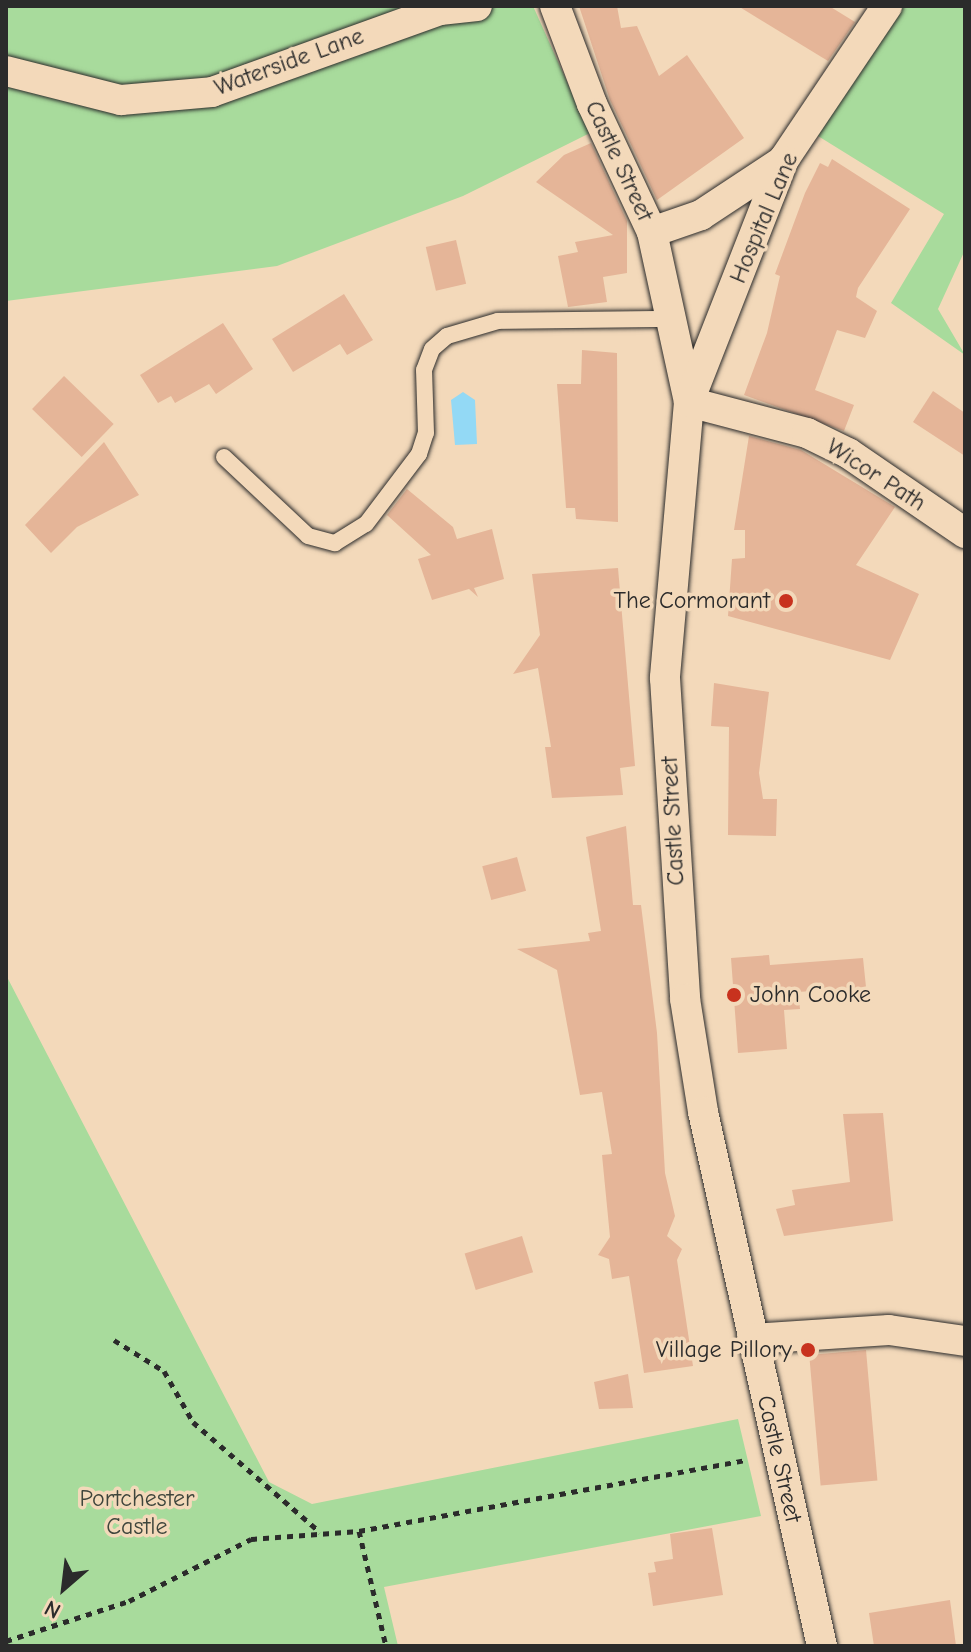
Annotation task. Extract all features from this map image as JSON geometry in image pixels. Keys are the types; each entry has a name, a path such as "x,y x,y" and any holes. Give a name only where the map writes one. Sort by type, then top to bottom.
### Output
{"street":[{"name":"Waterside Lane","path":"6,71 121,100 212,92 440,10 477,6"},
{"name":"Castle Street","path":"555,6 592,104 652,232 689,402 665,678 683,983 703,1112 822,1646"},
{"name":"Hospital Lane","path":"689,402 784,159 887,6"},
{"path":"652,232 727,201 784,159"},
{"name":"Wicor Path","path":"689,402 807,433 848,453 965,533"},
{"path":"752,1339 889,1330 965,1341"}],"lane":[{"path":"224,457 308,536 335,543 366,524 419,454 426,433 424,370 432,349 447,336 498,321 669,319"}],"path":[{"path":"114,1340 164,1371 193,1422 321,1533"},
{"path":"6,1641 129,1601 251,1539 359,1531 779,1454"},
{"path":"359,1531 386,1646"}],"green space":[{"path":"6,6 533,6 590,133 463,196 277,266 6,301"},
{"path":"899,6 965,6 965,250 938,309 965,355 891,303 944,214 818,136"},
{"name":"Portchester Castle","path":"6,975 269,1482 312,1504 738,1419 761,1516 384,1587 398,1646 6,1646"}],"water":[{"path":"463,392 475,400 477,444 455,445 451,400"}],"building":[{"path":"579,6 617,6 621,28 637,26 659,76 687,55 744,138 657,200 610,100"},
{"path":"738,6 829,6 855,22 828,61"},
{"path":"591,143 627,221 627,273 603,277 607,302 568,307 558,256 578,252 575,242 613,235 536,182 564,155"},
{"path":"832,159 910,209 858,288 856,297 877,311 865,338 837,330 815,390 854,405 844,431 744,395 767,333 780,276 775,274 805,193 820,163 828,167"},
{"path":"456,240 466,284 436,291 426,247"},
{"path":"344,294 373,340 347,355 340,344 293,372 272,339"},
{"path":"223,323 253,369 216,394 209,384 175,403 171,396 158,403 140,375"},
{"path":"582,350 617,353 618,522 576,519 575,508 566,508 557,384 581,384"},
{"path":"64,376 114,424 82,457 32,409"},
{"path":"933,391 965,413 965,456 913,422"},
{"path":"749,436 801,450 895,507 856,565 919,594 890,660 728,616 732,559 745,558 745,530 734,530"},
{"path":"104,442 139,495 77,527 51,553 25,525"},
{"path":"407,489 453,527 457,539 492,529 504,579 474,588 478,597 469,589 432,600 418,559 431,555 387,515"},
{"path":"618,568 635,766 620,768 623,795 552,798 545,747 551,747 538,668 513,674 540,635 532,574"},
{"path":"714,683 769,692 759,773 763,799 777,799 776,836 728,835 729,727 711,726"},
{"path":"626,826 633,905 641,905 657,1033 665,1173 675,1216 667,1236 682,1249 677,1260 693,1366 644,1373 629,1276 612,1279 609,1259 598,1255 610,1237 602,1155 612,1154 602,1092 580,1095 557,970 517,949 590,941 588,933 601,931 586,837"},
{"path":"517,857 526,891 491,900 482,866"},
{"path":"769,955 770,965 863,958 866,987 798,992 800,1009 784,1010 787,1049 738,1053 731,958"},
{"path":"883,1113 893,1221 784,1236 776,1209 795,1205 792,1190 850,1182 843,1114"},
{"path":"522,1236 533,1272 476,1290 465,1254"},
{"path":"866,1350 877,1481 821,1485 809,1355"},
{"path":"628,1374 633,1408 599,1409 594,1382"},
{"path":"712,1528 723,1595 653,1606 648,1573 656,1572 654,1562 673,1559 670,1534"},
{"path":"950,1600 956,1646 874,1646 869,1613"}],"place":[{"name":"The Cormorant","path":"786,601"},
{"name":"John Cooke","path":"734,995"},
{"name":"Village Pillory","path":"808,1350"}]}
